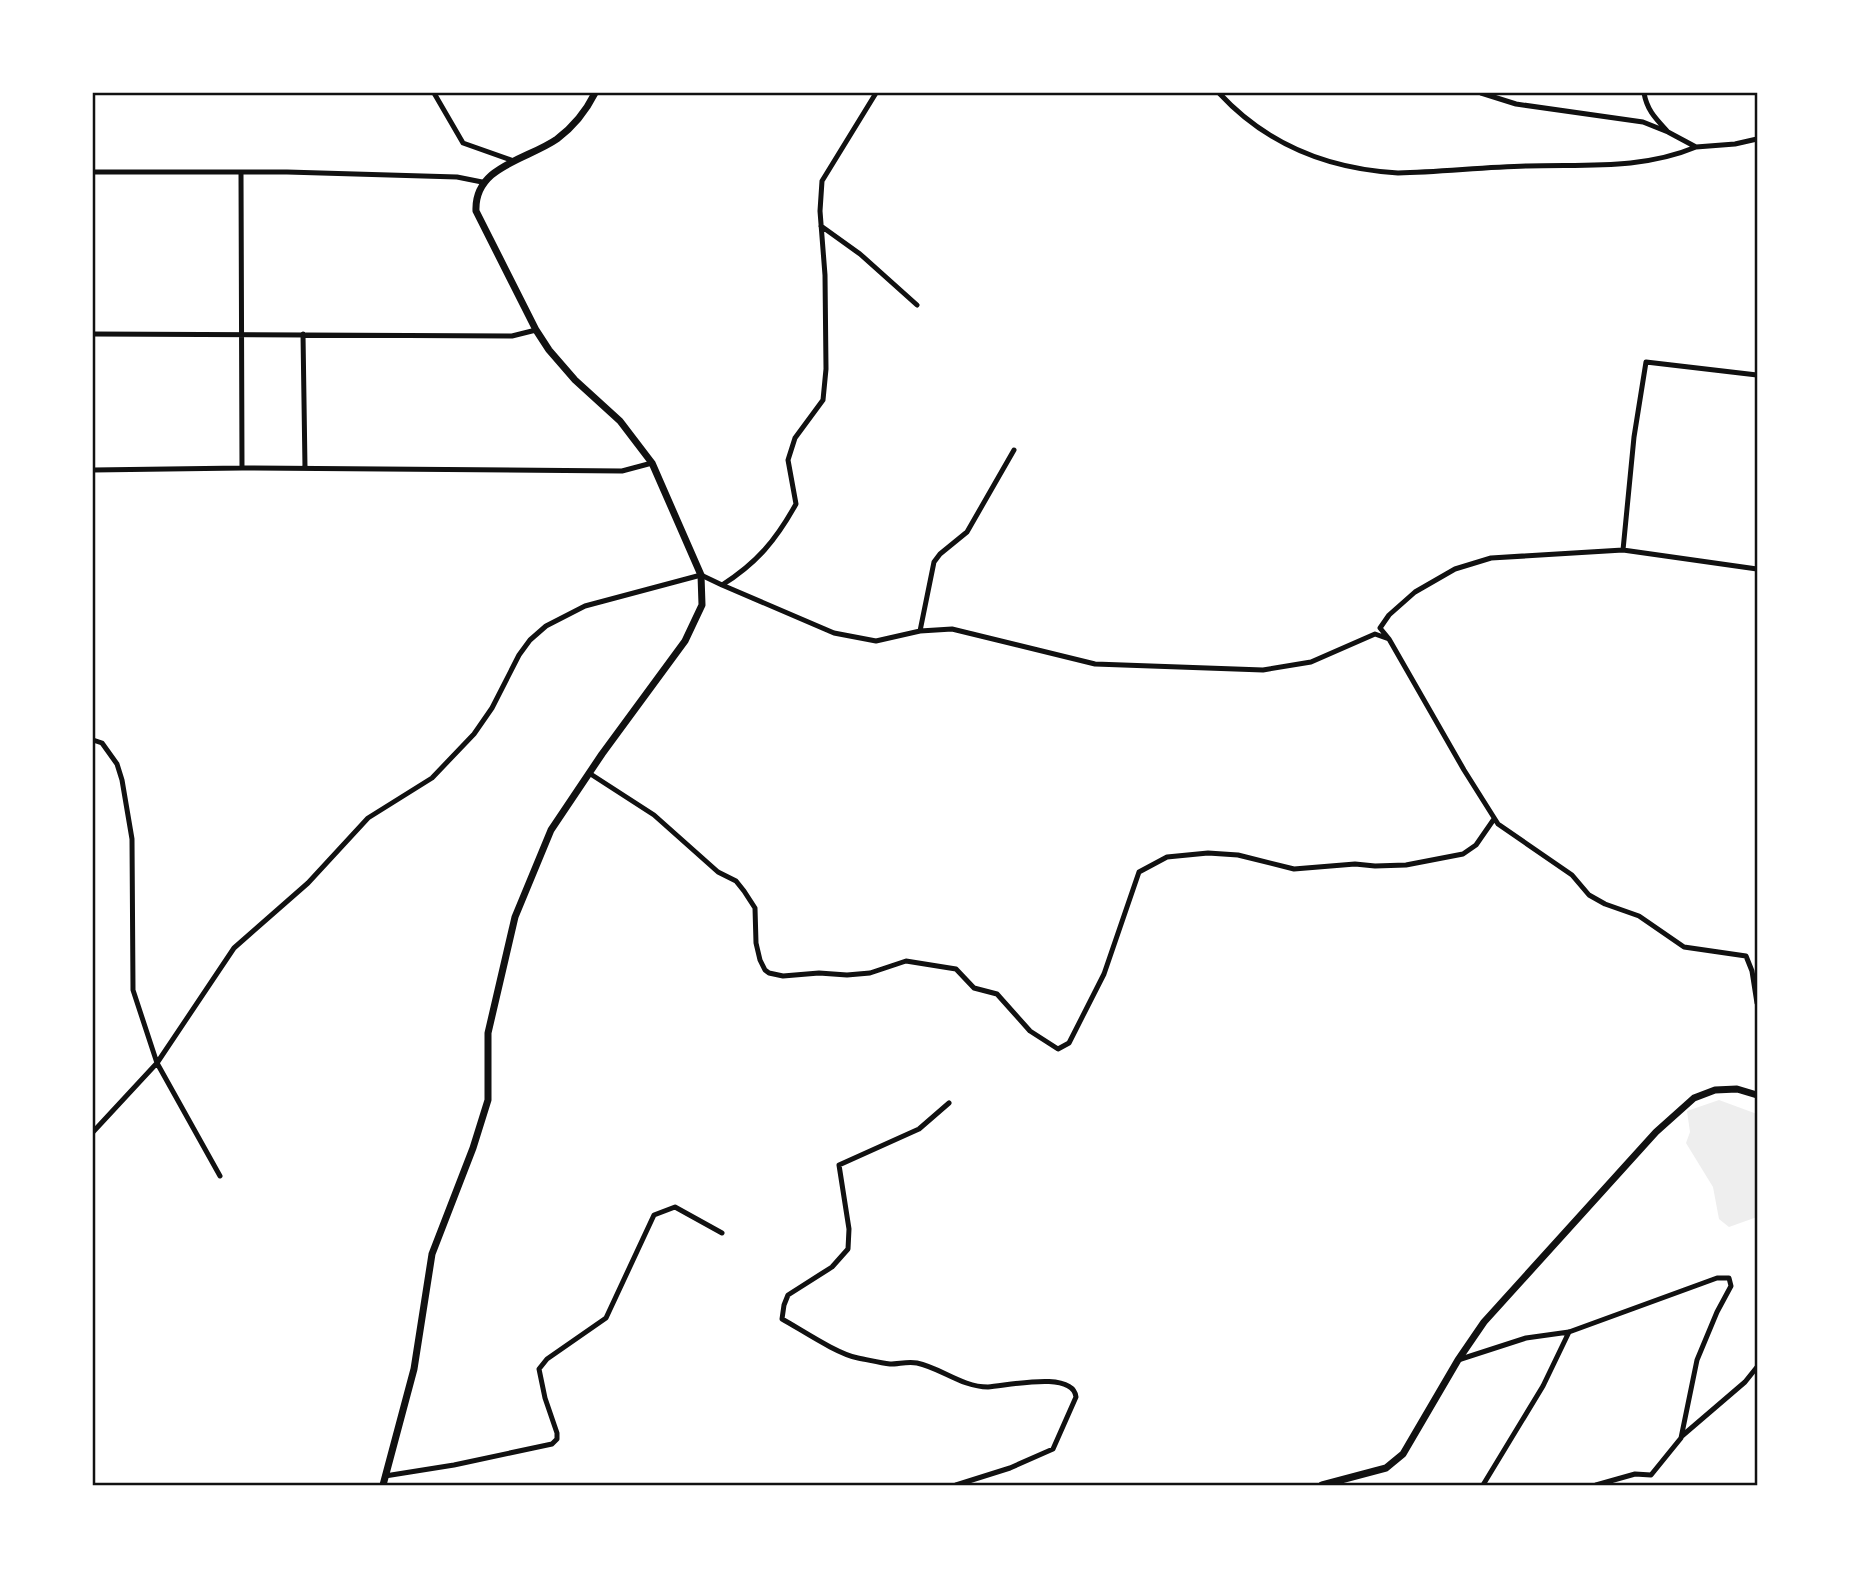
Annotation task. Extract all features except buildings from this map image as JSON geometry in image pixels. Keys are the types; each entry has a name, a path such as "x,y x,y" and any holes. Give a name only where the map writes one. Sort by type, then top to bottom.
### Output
{"street":[{"path":"434,93 463,143 515,162"},
{"path":"383,1485 414,1369 432,1254 473,1148 488,1100 488,1033 515,917 551,830 685,641 702,605 701,575 652,463 620,421 562,367 536,330 479,221 475,200 482,182 495,172 555,141 583,114 595,93"},
{"path":"722,585 748,569 780,533 796,504 788,460 795,438 822,400 826,369 822,181 876,93"},
{"path":"1219,93 1250,122 1291,148 1340,166 1378,172 1637,164 1673,156 1696,147 1757,139"},
{"path":"1481,93 1516,104 1643,122 1696,147"},
{"path":"1644,93 1651,114 1668,132"},
{"path":"93,172 457,177 482,182"},
{"path":"242,172 242,468"},
{"path":"821,226 860,254 917,305"},
{"path":"93,334 512,336 536,330"},
{"path":"303,334 304,468"},
{"path":"1623,550 1634,438 1646,362 1757,374"},
{"path":"920,631 934,562 967,532 1014,450"},
{"path":"93,470 304,468 622,471 652,463"},
{"path":"1757,569 1623,550 1491,558 1455,569 1415,592 1389,615 1380,628 1498,824 1572,875 1589,895 1605,904 1639,916 1684,947 1746,956 1752,971 1757,1003"},
{"path":"93,1132 157,1063 234,948 307,883 368,818 432,778 474,734 492,708 519,654 530,640 546,626 585,606 701,575 834,633 876,641 920,631 952,629 1095,664 1263,670 1311,662 1375,635 1389,639"},
{"path":"93,740 102,743 117,764 132,839 133,990 157,1063 220,1176"},
{"path":"589,773 654,815 718,872 736,881 755,908 756,943 760,960 769,973 783,976 870,973 906,961 956,969 974,988 997,994 1030,1031 1058,1049 1069,1043 1104,974 1139,872 1167,857 1208,853 1238,855 1294,869 1355,864 1406,865 1463,854 1476,845 1494,818"},
{"path":"1322,1485 1385,1468 1403,1454 1458,1360 1484,1322 1656,1132 1694,1098 1715,1090 1737,1089 1757,1095"},
{"path":"949,1103 919,1129 839,1165 849,1229 848,1249 832,1267 788,1295 783,1306 782,1319 854,1358 891,1364 917,1363 953,1378 985,1387 1034,1382 1071,1385 1076,1397 1053,1449 1010,1468 956,1485"},
{"path":"385,1476 454,1465 552,1444 557,1433 539,1369 547,1359 606,1318 654,1216 675,1207 722,1233"},
{"path":"1458,1360 1526,1338 1569,1332 1717,1278 1729,1278 1731,1286 1697,1360 1681,1438"},
{"path":"1483,1485 1543,1385 1569,1332"},
{"path":"1596,1485 1634,1475 1651,1475 1681,1438 1757,1367"}],"shaded area":[{"path":"1719,1100 1757,1114 1757,1217 1729,1227 1719,1219 1713,1187 1686,1143 1690,1132 1687,1111"}]}
